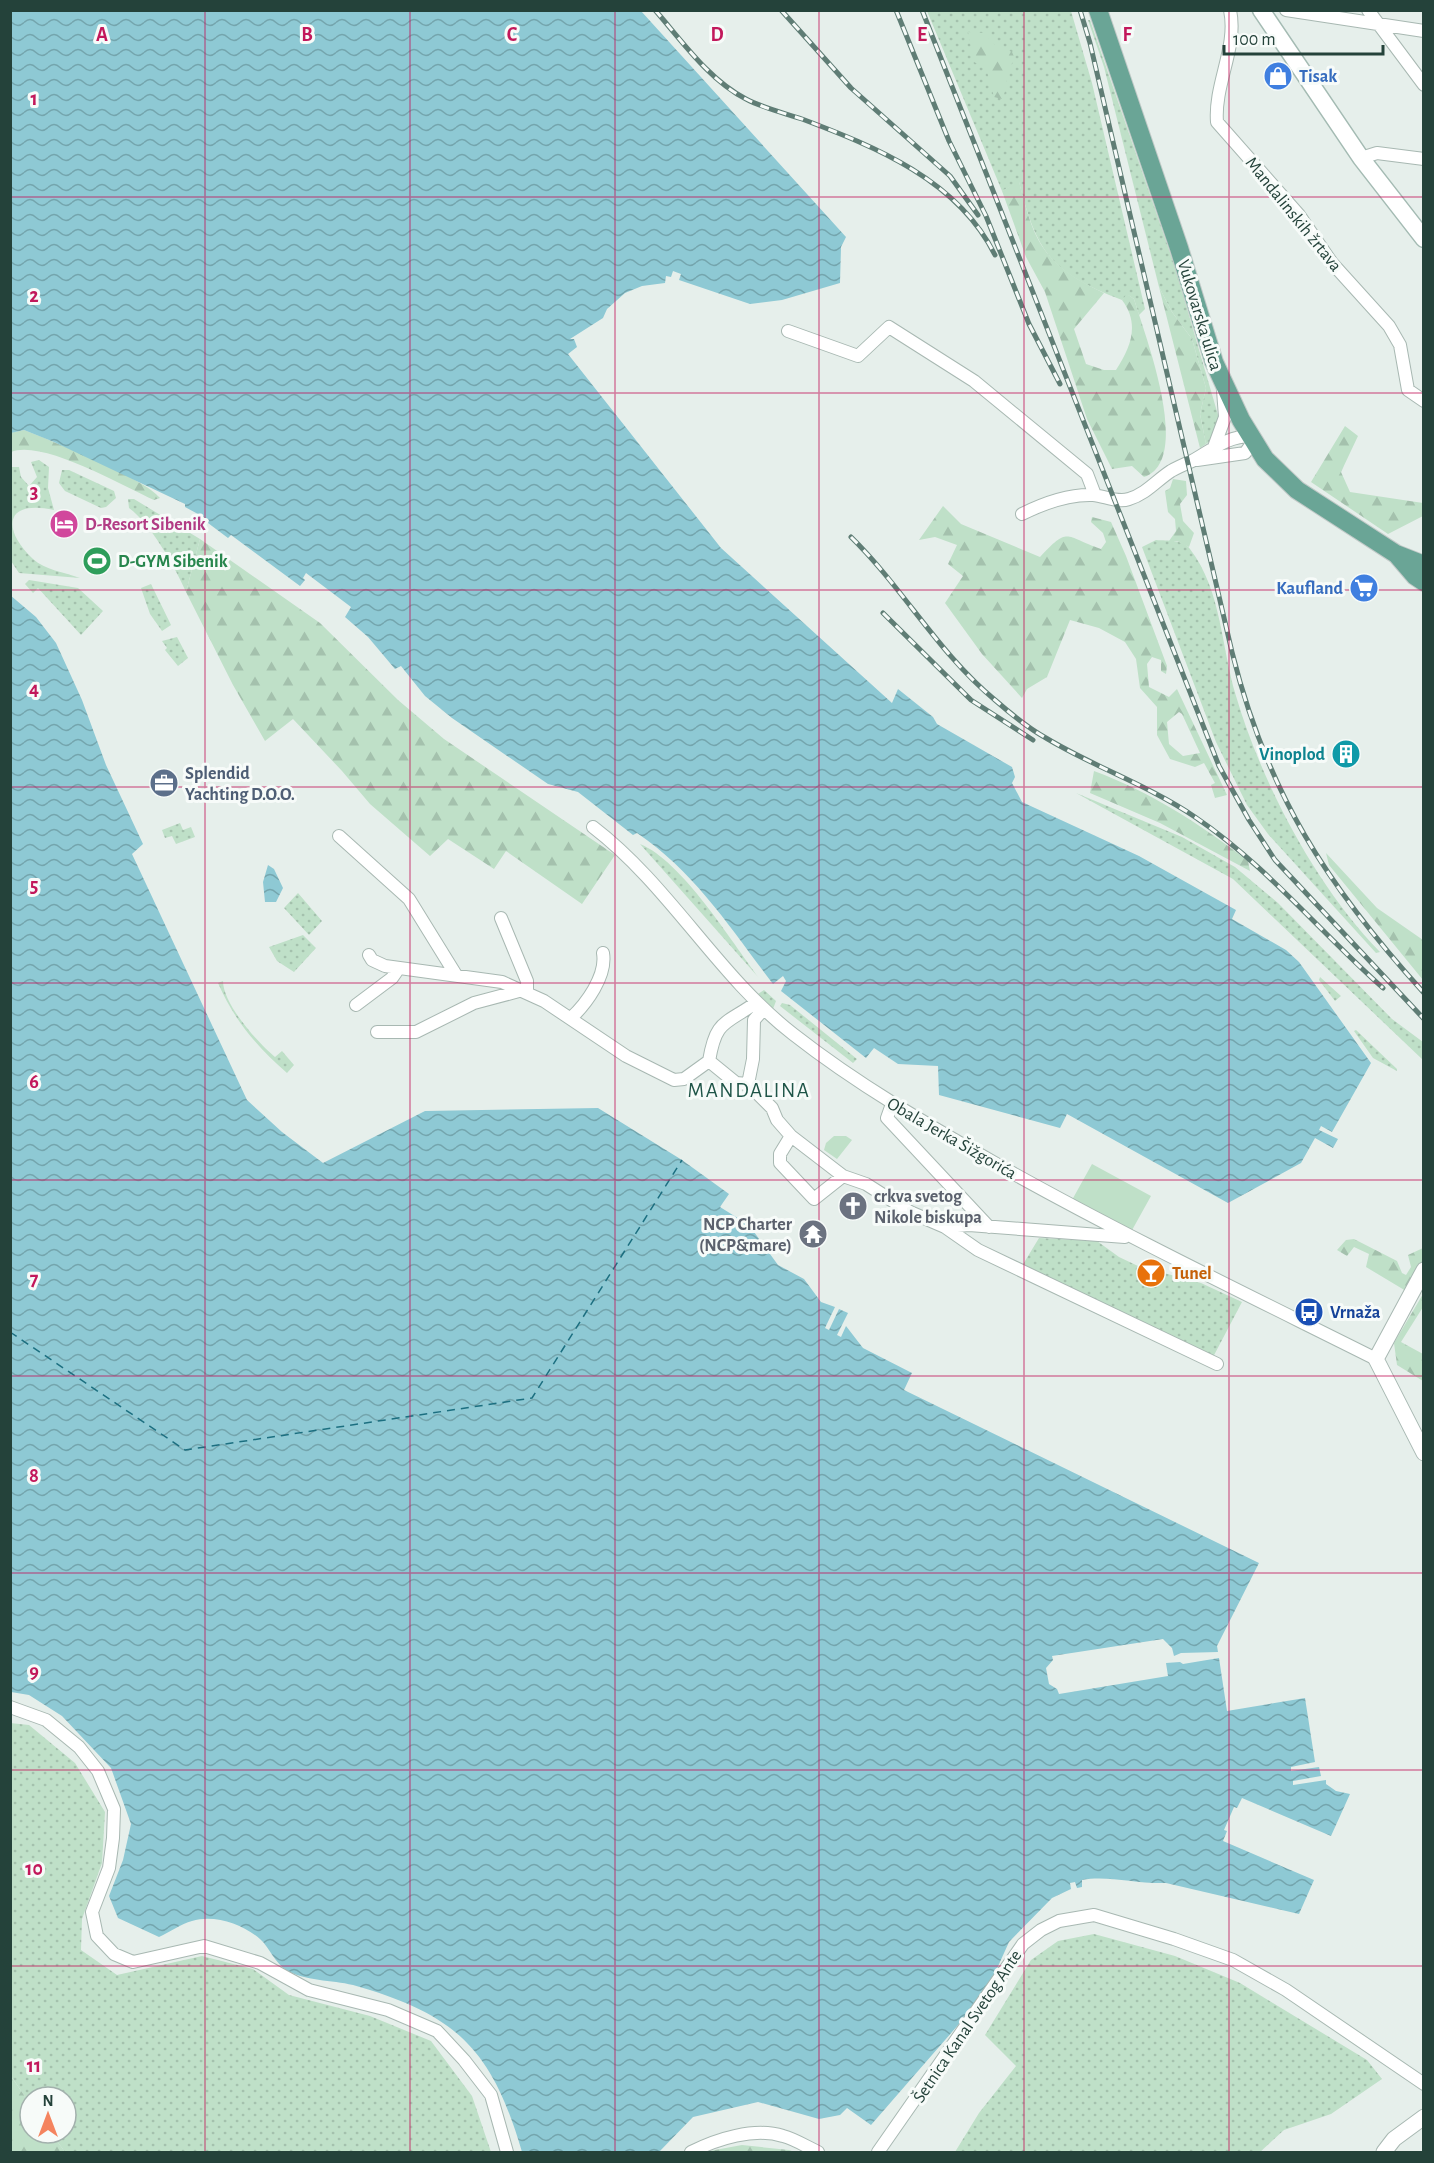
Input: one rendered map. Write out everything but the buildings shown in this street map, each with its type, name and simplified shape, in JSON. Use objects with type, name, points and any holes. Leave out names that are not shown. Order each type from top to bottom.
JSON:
[{"type":"main road","name":"Vukovarska ulica","points":[[1098,10],[1148,152],[1221,380],[1252,438],[1265,459],[1297,490],[1396,554],[1424,565]]},
{"type":"main road","points":[[1262,10],[1361,158],[1424,239]]},
{"type":"main road","name":"Vukovarska ulica","points":[[1396,554],[1415,576],[1424,582]]},
{"type":"street","name":"Mandalinskih žrtava","points":[[1230,10],[1233,27],[1216,108],[1217,122],[1299,215],[1332,263],[1389,326],[1400,345],[1408,390],[1424,401]]},
{"type":"street","points":[[1286,10],[1378,26],[1424,31]]},
{"type":"street","points":[[1368,10],[1424,85]]},
{"type":"street","points":[[1361,158],[1377,153],[1424,159]]},
{"type":"street","points":[[788,331],[858,356],[889,327],[974,381],[1087,474],[1095,495]]},
{"type":"street","points":[[1214,447],[1225,417],[1221,380]]},
{"type":"street","points":[[1022,514],[1044,503],[1095,495],[1106,499],[1128,500],[1143,494],[1172,470],[1231,438],[1252,438],[1245,453],[1193,460]]},
{"type":"street","name":"Obala Jerka Šižgorića","points":[[593,827],[629,857],[760,1006],[820,1055],[892,1104],[1129,1237],[1376,1359]]},
{"type":"street","points":[[339,836],[409,899],[456,975]]},
{"type":"street","points":[[501,918],[524,974],[523,992]]},
{"type":"street","points":[[571,1018],[587,1003],[604,961],[603,953]]},
{"type":"street","points":[[369,955],[372,960],[385,966],[502,982],[544,1001],[626,1056],[674,1080],[684,1079],[709,1061],[714,1034],[719,1027],[760,1006]]},
{"type":"street","points":[[356,1005],[392,978],[399,968]]},
{"type":"street","points":[[377,1032],[416,1032],[474,1003],[523,992]]},
{"type":"street","points":[[748,1084],[753,1059],[754,1020],[760,1006]]},
{"type":"street","points":[[709,1061],[736,1083],[748,1084],[772,1108],[777,1120],[791,1136],[843,1176],[866,1184],[910,1212],[945,1227],[978,1250],[1217,1364]]},
{"type":"street","points":[[892,1104],[887,1118],[989,1227]]},
{"type":"street","points":[[791,1136],[780,1154],[780,1163],[808,1196],[814,1199],[843,1176]]},
{"type":"street","points":[[945,1227],[989,1227],[1129,1237]]},
{"type":"street","points":[[1424,1270],[1376,1359],[1424,1453]]},
{"type":"street","points":[[10,1707],[46,1719],[79,1747],[98,1771],[114,1809],[109,1868],[92,1912],[97,1936],[114,1954],[133,1962],[204,1946],[260,1963],[309,1990],[388,2010],[437,2031],[464,2060],[491,2095],[507,2152]]},
{"type":"street","name":"Šetnica Kanal Svetog Ante","points":[[878,2152],[1023,1944],[1041,1930],[1074,1917],[1094,1915],[1131,1924],[1233,1960],[1334,2021],[1424,2084]]},
{"type":"street","points":[[1384,2152],[1394,2139],[1424,2117]]},
{"type":"street","points":[[691,2152],[718,2139],[753,2134],[783,2135],[818,2152]]},
{"type":"green space","points":[[927,11],[1071,11],[1092,83],[1145,309],[1139,315],[1134,299],[1128,295],[1122,300],[1098,290],[1063,270],[1051,258],[1033,227],[1019,182],[1002,191]]},
{"type":"green space","points":[[1088,20],[1090,20],[1175,267],[1218,415],[1216,431],[1213,438],[1206,444],[1200,414],[1206,388],[1192,339],[1172,312],[1159,287],[1104,67]]},
{"type":"green space","points":[[968,32],[984,33],[996,46],[1012,52],[1015,59],[1009,69],[1002,99],[994,97],[986,68],[974,62]]},
{"type":"green space","points":[[1019,181],[1030,221],[1045,250],[1068,272],[1104,293],[1074,329],[1086,364],[1104,370],[1116,370],[1126,353],[1132,327],[1128,309],[1122,300],[1127,294],[1134,299],[1155,366],[1162,394],[1165,422],[1165,447],[1158,466],[1144,477],[1132,466],[1112,469],[1087,419],[1045,292],[1026,257],[1002,191]]},
{"type":"green space","points":[[1159,287],[1172,312],[1192,339],[1206,388],[1200,414],[1206,444],[1200,448]]},
{"type":"green space","points":[[1345,426],[1358,436],[1341,472],[1350,492],[1423,503],[1423,516],[1388,534],[1311,482]]},
{"type":"green space","points":[[24,430],[118,471],[151,490],[160,498],[154,500],[62,458],[25,450],[11,452],[10,433]]},
{"type":"green space","points":[[39,460],[49,467],[48,488],[54,510],[38,508],[26,509],[17,513],[13,519],[16,537],[38,563],[80,578],[19,573],[11,561],[11,467],[19,467],[21,477],[29,486],[37,477],[31,462]]},
{"type":"green space","points":[[62,470],[69,470],[114,491],[116,498],[106,507],[101,508],[65,491],[59,483]]},
{"type":"green space","points":[[1173,479],[1186,481],[1187,495],[1180,504],[1183,521],[1194,533],[1189,547],[1177,541],[1169,541],[1176,531],[1175,519],[1168,512],[1165,491],[1170,488]]},
{"type":"green space","points":[[128,499],[134,499],[200,539],[186,592],[154,535],[129,508]]},
{"type":"green space","points":[[943,506],[961,524],[1040,557],[1062,537],[1068,536],[1101,549],[1106,542],[1103,533],[1091,522],[1092,517],[1111,522],[1167,666],[1166,674],[1161,671],[1161,660],[1152,657],[1147,664],[1149,687],[1169,697],[1177,689],[1227,795],[1215,798],[1211,785],[1215,783],[1204,763],[1195,767],[1170,759],[1157,735],[1157,707],[1140,688],[1136,659],[1125,642],[1099,628],[1070,620],[1047,677],[1027,689],[1022,698],[982,654],[945,603],[963,576],[948,564],[957,545],[935,537],[919,540]],"holes":[[[1179,712],[1200,753],[1183,756],[1169,744],[1167,722]]]},
{"type":"green space","points":[[200,539],[320,623],[398,700],[444,739],[615,855],[582,904],[506,851],[494,869],[448,839],[430,856],[370,804],[293,719],[265,741],[233,685],[186,592]]},
{"type":"green space","points":[[1156,540],[1175,541],[1187,546],[1201,565],[1215,601],[1236,696],[1260,764],[1313,865],[1334,897],[1380,952],[1376,953],[1268,834],[1247,805],[1216,742],[1142,547]]},
{"type":"green space","points":[[29,580],[78,588],[103,611],[81,635],[38,588],[33,593],[25,584]]},
{"type":"green space","points":[[151,584],[171,625],[162,631],[150,614],[141,588]]},
{"type":"green space","points":[[177,637],[188,658],[178,666],[165,650],[167,648],[162,641]]},
{"type":"green space","points":[[1094,771],[1155,799],[1212,834],[1248,861],[1250,871],[1160,823],[1090,793]]},
{"type":"green space","points":[[1076,793],[1182,837],[1235,867],[1278,903],[1392,1019],[1423,1042],[1423,1060],[1233,879]]},
{"type":"green space","points":[[180,823],[183,830],[191,827],[195,837],[176,844],[172,836],[165,838],[162,830]]},
{"type":"green space","points":[[640,844],[656,853],[689,884],[759,978]]},
{"type":"green space","points":[[1326,853],[1377,908],[1423,940],[1423,980],[1329,865]]},
{"type":"green space","points":[[298,893],[322,921],[309,935],[284,908]]},
{"type":"green space","points":[[303,935],[316,948],[294,972],[277,961],[269,947]]},
{"type":"green space","points":[[1320,977],[1341,996],[1335,1001],[1319,980]]},
{"type":"green space","points":[[223,981],[224,990],[235,1011],[259,1042],[275,1057],[282,1051],[294,1065],[287,1073],[256,1043],[239,1021],[218,983]]},
{"type":"green space","points":[[764,990],[776,1001],[773,1009],[758,994]]},
{"type":"green space","points":[[782,1003],[790,1005],[857,1059],[853,1063],[780,1006]]},
{"type":"green space","points":[[1356,1030],[1397,1071],[1373,1058],[1354,1031]]},
{"type":"green space","points":[[834,1136],[846,1136],[852,1140],[837,1159],[824,1150],[826,1143]]},
{"type":"green space","points":[[1092,1164],[1151,1196],[1131,1232],[1072,1200]]},
{"type":"green space","points":[[1039,1238],[1097,1241],[1119,1257],[1138,1266],[1201,1283],[1242,1302],[1212,1359],[1022,1266]]},
{"type":"green space","points":[[1354,1239],[1397,1261],[1402,1273],[1406,1275],[1411,1267],[1408,1255],[1423,1248],[1423,1260],[1406,1291],[1366,1267],[1369,1254],[1354,1247],[1347,1256],[1337,1250],[1346,1240]]},
{"type":"green space","points":[[1423,1294],[1423,1307],[1401,1342],[1423,1354],[1423,1381],[1397,1365],[1394,1343]]},
{"type":"green space","points":[[10,1723],[29,1725],[75,1763],[105,1812],[102,1863],[82,1919],[81,1950],[117,1975],[202,1956],[253,1969],[289,1995],[370,2016],[431,2041],[472,2096],[491,2152],[65,2152],[60,2145],[78,2145],[78,2085],[18,2086],[11,2076]]},
{"type":"green space","points":[[1094,1934],[1175,1956],[1240,1983],[1367,2060],[1382,2079],[1331,2114],[1284,2130],[1260,2152],[955,2152],[979,2113],[1016,2066],[985,2035],[1031,1960],[1058,1941]]},
{"type":"green space","points":[[11,2076],[18,2086],[18,2145],[60,2145],[65,2152],[11,2152]]},
{"type":"green space","points":[[742,2145],[789,2150],[795,2152],[704,2152]]},
{"type":"water","points":[[10,11],[641,11],[846,237],[841,247],[840,283],[782,300],[750,304],[679,280],[681,274],[673,271],[671,277],[666,276],[665,283],[642,286],[625,293],[607,309],[603,318],[570,339],[574,339],[577,347],[568,354],[721,548],[892,703],[898,689],[933,717],[937,724],[1012,767],[1015,777],[1012,783],[1022,802],[1139,856],[1236,910],[1232,919],[1286,950],[1299,962],[1371,1063],[1332,1132],[1321,1126],[1319,1130],[1338,1139],[1333,1148],[1315,1138],[1301,1163],[1228,1203],[1067,1114],[1060,1128],[939,1095],[938,1066],[898,1064],[874,1048],[866,1058],[781,991],[786,981],[783,976],[773,984],[711,902],[658,848],[637,833],[633,835],[578,792],[548,784],[452,718],[425,696],[401,666],[395,669],[368,637],[345,617],[351,607],[306,573],[303,578],[305,580],[300,586],[231,535],[228,538],[208,523],[209,520],[185,507],[185,504],[54,442],[24,430],[11,433]]},
{"type":"water","points":[[10,595],[36,617],[56,643],[82,700],[106,765],[143,844],[132,854],[247,1100],[282,1132],[323,1163],[425,1111],[598,1108],[682,1160],[729,1194],[720,1207],[749,1225],[778,1265],[804,1279],[821,1302],[835,1307],[825,1328],[829,1330],[839,1309],[848,1313],[837,1335],[841,1337],[846,1326],[863,1348],[912,1373],[904,1390],[1259,1563],[1217,1646],[1218,1652],[1181,1653],[1174,1656],[1172,1648],[1163,1639],[1052,1656],[1053,1660],[1046,1668],[1049,1684],[1057,1689],[1059,1694],[1168,1676],[1166,1663],[1180,1662],[1183,1664],[1219,1658],[1227,1711],[1305,1698],[1315,1762],[1291,1767],[1291,1771],[1319,1767],[1321,1776],[1293,1781],[1293,1785],[1326,1780],[1326,1784],[1336,1791],[1350,1794],[1331,1836],[1242,1798],[1237,1808],[1234,1807],[1224,1830],[1227,1831],[1223,1841],[1314,1880],[1299,1914],[1166,1883],[1092,1879],[1082,1880],[1082,1887],[1077,1888],[1075,1882],[1070,1883],[1071,1889],[1052,1898],[1009,1942],[986,1993],[871,2125],[847,2108],[840,2115],[819,2119],[758,2102],[693,2117],[659,2152],[522,2152],[510,2116],[483,2062],[465,2041],[444,2023],[389,1996],[353,1985],[293,1974],[279,1963],[260,1939],[228,1922],[201,1919],[184,1924],[159,1937],[118,1918],[109,1896],[123,1860],[131,1824],[111,1768],[62,1716],[29,1695],[11,1692]]},
{"type":"water","points":[[268,865],[274,869],[283,888],[276,902],[265,902],[263,882]]},
{"type":"ferry route","points":[[10,1332],[185,1450],[532,1398],[682,1160]]},
{"type":"railway","points":[[655,10],[708,71],[733,91],[759,105],[802,119],[886,155],[937,186],[960,206],[979,229],[995,255]]},
{"type":"railway","points":[[781,10],[851,88],[950,176],[978,215]]},
{"type":"railway","points":[[896,10],[949,141],[986,216],[1029,324],[1060,384]]},
{"type":"railway","points":[[922,10],[1219,766],[1249,820],[1275,860],[1424,1019]]},
{"type":"railway","points":[[1080,10],[1090,43],[1232,652],[1246,703],[1263,750],[1305,835],[1358,914],[1424,993]]},
{"type":"railway","points":[[851,537],[888,578],[956,662],[1001,705],[1039,734],[1159,795],[1221,836],[1269,877],[1383,988]]},
{"type":"railway","points":[[883,613],[971,700],[1033,740]]},
{"type":"place","name":"Tisak","points":[[1278,76]]},
{"type":"place","name":"D-Resort Sibenik","points":[[64,524]]},
{"type":"place","name":"D-GYM Sibenik","points":[[97,561]]},
{"type":"place","name":"Kaufland","points":[[1364,588]]},
{"type":"place","name":"Vinoplod","points":[[1346,754]]},
{"type":"place","name":"Splendid Yachting D.O.O.","points":[[164,783]]},
{"type":"place","name":"crkva svetog Nikole biskupa","points":[[853,1206]]},
{"type":"place","name":"NCP Charter (NCP&mare)","points":[[813,1234]]},
{"type":"place","name":"Tunel","points":[[1151,1273]]},
{"type":"place","name":"Vrnaža","points":[[1309,1312]]},
{"type":"district","name":"MANDALINA","points":[[749,1090]]}]
